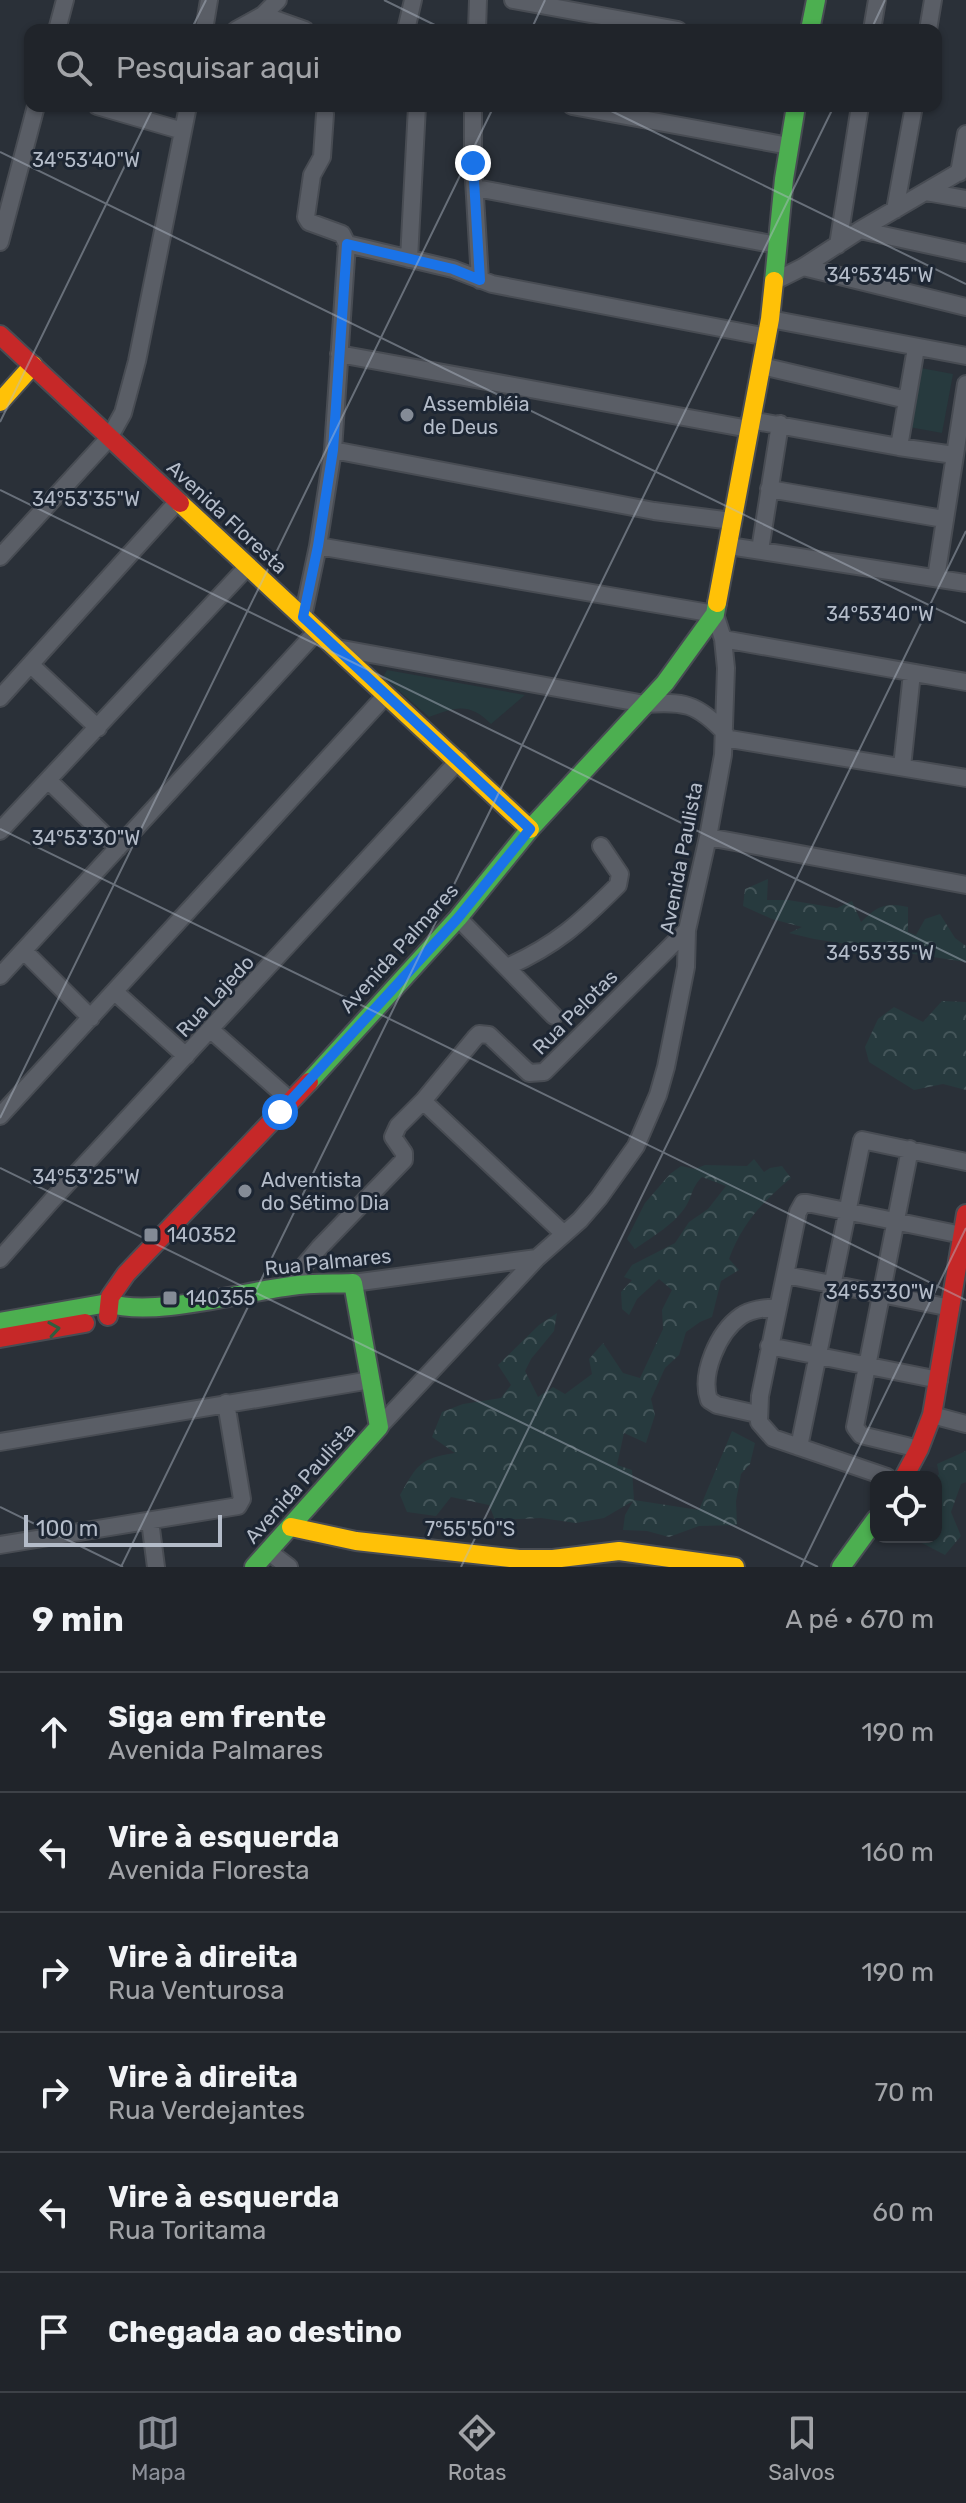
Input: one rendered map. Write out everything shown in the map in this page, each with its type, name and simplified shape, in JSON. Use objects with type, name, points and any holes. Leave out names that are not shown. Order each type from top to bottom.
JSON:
[{"type":"main road","points":[[811,24],[816,0]]},
{"type":"main road","name":"Avenida Paulista","points":[[715,614],[762,366],[795,112]]},
{"type":"main road","name":"Avenida Floresta","points":[[0,335],[530,829]]},
{"type":"main road","points":[[0,402],[33,365]]},
{"type":"main road","name":"Avenida Palmares","points":[[113,1309],[119,1284],[137,1263],[458,918],[530,829],[665,683],[715,614]]},
{"type":"main road","points":[[907,1471],[932,1415],[966,1215]]},
{"type":"main road","name":"Avenida Paulista","points":[[254,1567],[379,1427],[353,1283]]},
{"type":"main road","name":"Rua Palmares","points":[[113,1309],[160,1307],[295,1285],[353,1283]]},
{"type":"main road","points":[[0,1322],[72,1311],[113,1309]]},
{"type":"main road","points":[[0,1338],[75,1326],[113,1309]]},
{"type":"main road","points":[[291,1527],[356,1541],[519,1559],[553,1559],[619,1551],[735,1567]]},
{"type":"main road","points":[[841,1567],[870,1527]]},
{"type":"street","points":[[59,24],[65,0]]},
{"type":"street","points":[[205,24],[209,0]]},
{"type":"street","points":[[247,24],[263,15],[278,0]]},
{"type":"street","points":[[407,24],[413,0]]},
{"type":"street","points":[[477,24],[478,0]]},
{"type":"street","points":[[513,0],[645,24]]},
{"type":"street","points":[[873,24],[877,0]]},
{"type":"street","points":[[929,24],[933,0]]},
{"type":"street","points":[[263,15],[288,24]]},
{"type":"street","points":[[0,242],[34,112]]},
{"type":"street","points":[[118,112],[183,131]]},
{"type":"street","points":[[0,557],[109,438],[123,413],[187,112]]},
{"type":"street","points":[[409,259],[417,112]]},
{"type":"street","points":[[473,112],[480,280]]},
{"type":"street","points":[[605,112],[789,146]]},
{"type":"street","points":[[838,245],[859,112]]},
{"type":"street","points":[[895,210],[913,112]]},
{"type":"street","points":[[303,617],[333,450],[347,244],[339,232],[309,222],[306,217],[312,175],[322,157],[325,114]]},
{"type":"street","points":[[775,281],[962,171],[966,134]]},
{"type":"street","points":[[476,188],[777,245]]},
{"type":"street","points":[[926,192],[966,199]]},
{"type":"street","points":[[860,230],[966,253]]},
{"type":"street","points":[[347,244],[453,269],[480,280],[768,328],[966,356]]},
{"type":"street","points":[[803,267],[966,307]]},
{"type":"street","points":[[899,447],[916,348]]},
{"type":"street","points":[[339,354],[750,424],[780,424],[954,455]]},
{"type":"street","points":[[762,366],[907,400]]},
{"type":"street","points":[[936,578],[966,389]]},
{"type":"street","points":[[760,550],[780,424]]},
{"type":"street","points":[[333,450],[654,511],[732,521]]},
{"type":"street","points":[[769,489],[944,519]]},
{"type":"street","points":[[0,698],[178,501]]},
{"type":"street","points":[[318,546],[715,614]]},
{"type":"street","points":[[729,546],[966,583]]},
{"type":"street","points":[[0,831],[248,566]]},
{"type":"street","name":"Avenida Paulista","points":[[379,1427],[537,1258],[580,1220],[636,1146],[658,1095],[686,967],[687,930],[708,837],[724,735],[726,668],[723,639],[715,614]]},
{"type":"street","points":[[0,976],[317,631]]},
{"type":"street","points":[[723,639],[966,682]]},
{"type":"street","points":[[337,648],[645,704],[683,703],[704,713],[724,735],[966,778]]},
{"type":"street","points":[[31,665],[98,728]]},
{"type":"street","points":[[902,767],[912,673]]},
{"type":"street","points":[[0,1116],[386,695]]},
{"type":"street","name":"Rua Lajedo","points":[[0,1259],[459,760]]},
{"type":"street","points":[[48,780],[118,848]]},
{"type":"street","points":[[708,837],[966,885]]},
{"type":"street","points":[[507,967],[541,951],[568,932],[618,885],[620,874],[601,846]]},
{"type":"street","points":[[458,918],[554,1016]]},
{"type":"street","name":"Rua Pelotas","points":[[295,1285],[297,1274],[312,1256],[404,1160],[404,1153],[393,1137],[394,1132],[479,1034],[495,1039],[529,1073],[544,1072],[687,930]]},
{"type":"street","points":[[24,951],[91,1018]]},
{"type":"street","points":[[115,992],[186,1056]]},
{"type":"street","points":[[211,1030],[291,1101]]},
{"type":"street","points":[[423,1101],[563,1233]]},
{"type":"street","points":[[799,1447],[862,1140],[966,1162]]},
{"type":"street","points":[[910,1149],[856,1420],[858,1434],[919,1449]]},
{"type":"street","points":[[870,1471],[773,1438],[759,1422],[757,1414],[769,1346],[798,1212],[803,1203],[962,1235]]},
{"type":"street","name":"Rua Palmares","points":[[353,1283],[537,1258]]},
{"type":"street","points":[[786,1275],[951,1308]]},
{"type":"street","points":[[757,1414],[717,1405],[709,1400],[708,1377],[725,1332],[742,1316],[763,1308],[777,1307]]},
{"type":"street","points":[[769,1346],[939,1380]]},
{"type":"street","points":[[0,1442],[371,1380]]},
{"type":"street","points":[[0,1545],[241,1504],[226,1403]]},
{"type":"street","points":[[932,1415],[966,1424]]},
{"type":"street","points":[[150,1521],[156,1567]]},
{"type":"street","points":[[269,1552],[289,1567]]},
{"type":"green space","points":[[921,368],[953,374],[942,433],[909,427]]},
{"type":"green space","points":[[387,670],[525,695],[491,724],[476,712],[462,708],[429,717],[383,677]]},
{"type":"green space","points":[[768,879],[767,900],[837,908],[852,901],[861,922],[882,907],[908,907],[908,932],[916,935],[925,919],[940,914],[955,938],[966,946],[966,962],[789,933],[802,927],[772,919],[743,906],[745,889]]},
{"type":"green space","points":[[942,1001],[966,1002],[966,1090],[943,1084],[914,1090],[869,1062],[865,1047],[878,1019],[894,1007],[923,1022]]},
{"type":"green space","points":[[754,1159],[764,1172],[782,1166],[791,1178],[762,1205],[740,1235],[729,1259],[739,1270],[721,1281],[712,1317],[686,1332],[679,1355],[665,1368],[651,1399],[655,1415],[646,1443],[624,1433],[617,1465],[632,1470],[634,1500],[699,1510],[732,1431],[755,1443],[750,1464],[741,1474],[736,1501],[737,1525],[699,1526],[669,1537],[647,1531],[623,1530],[625,1515],[633,1501],[604,1518],[576,1523],[541,1518],[495,1520],[489,1505],[451,1497],[436,1516],[407,1512],[400,1495],[416,1470],[434,1457],[455,1453],[432,1437],[442,1412],[463,1404],[501,1398],[511,1385],[498,1365],[539,1325],[557,1313],[554,1331],[525,1371],[538,1397],[553,1387],[565,1394],[592,1374],[589,1359],[603,1343],[623,1373],[640,1378],[663,1329],[662,1310],[672,1290],[659,1279],[637,1299],[629,1315],[622,1309],[621,1292],[632,1280],[624,1277],[632,1265],[675,1243],[689,1222],[708,1209],[726,1186],[702,1177],[676,1219],[635,1249],[627,1239],[645,1203],[681,1166],[695,1169],[705,1165],[747,1166]]},
{"type":"green space","points":[[966,1451],[966,1482],[961,1484],[951,1512],[961,1536],[945,1555],[922,1543],[942,1543],[942,1471],[938,1471],[937,1464]]},
{"type":"traffic: fast","points":[[811,24],[816,0]]},
{"type":"traffic: fast","points":[[774,281],[784,179],[795,112]]},
{"type":"traffic: fast","points":[[309,1082],[458,918],[530,829],[665,683],[715,614],[717,603]]},
{"type":"traffic: fast","points":[[0,1322],[108,1303],[148,1308],[291,1286],[353,1283],[379,1427],[254,1567]]},
{"type":"traffic: fast","points":[[841,1567],[870,1527]]},
{"type":"traffic: slow","points":[[717,603],[770,319],[774,281]]},
{"type":"traffic: slow","points":[[0,402],[33,365]]},
{"type":"traffic: slow","points":[[180,503],[530,829]]},
{"type":"traffic: slow","points":[[291,1527],[356,1541],[519,1559],[553,1559],[619,1551],[735,1567]]},
{"type":"traffic: jam","points":[[0,335],[180,503]]},
{"type":"traffic: jam","points":[[108,1316],[110,1297],[126,1274],[309,1082]]},
{"type":"traffic: jam","points":[[907,1471],[932,1415],[966,1214]]},
{"type":"traffic: jam","points":[[0,1338],[85,1323]]},
{"type":"place","name":"Assembléia de Deus","points":[[407,415]]},
{"type":"place","name":"Adventista do Sétimo Dia","points":[[245,1191]]},
{"type":"place","name":"140352","points":[[151,1235]]},
{"type":"place","name":"140355","points":[[170,1298]]},
{"type":"route","points":[[280,1112],[458,918],[530,829],[303,617],[333,450],[347,244],[432,263],[480,280],[473,163]]}]
